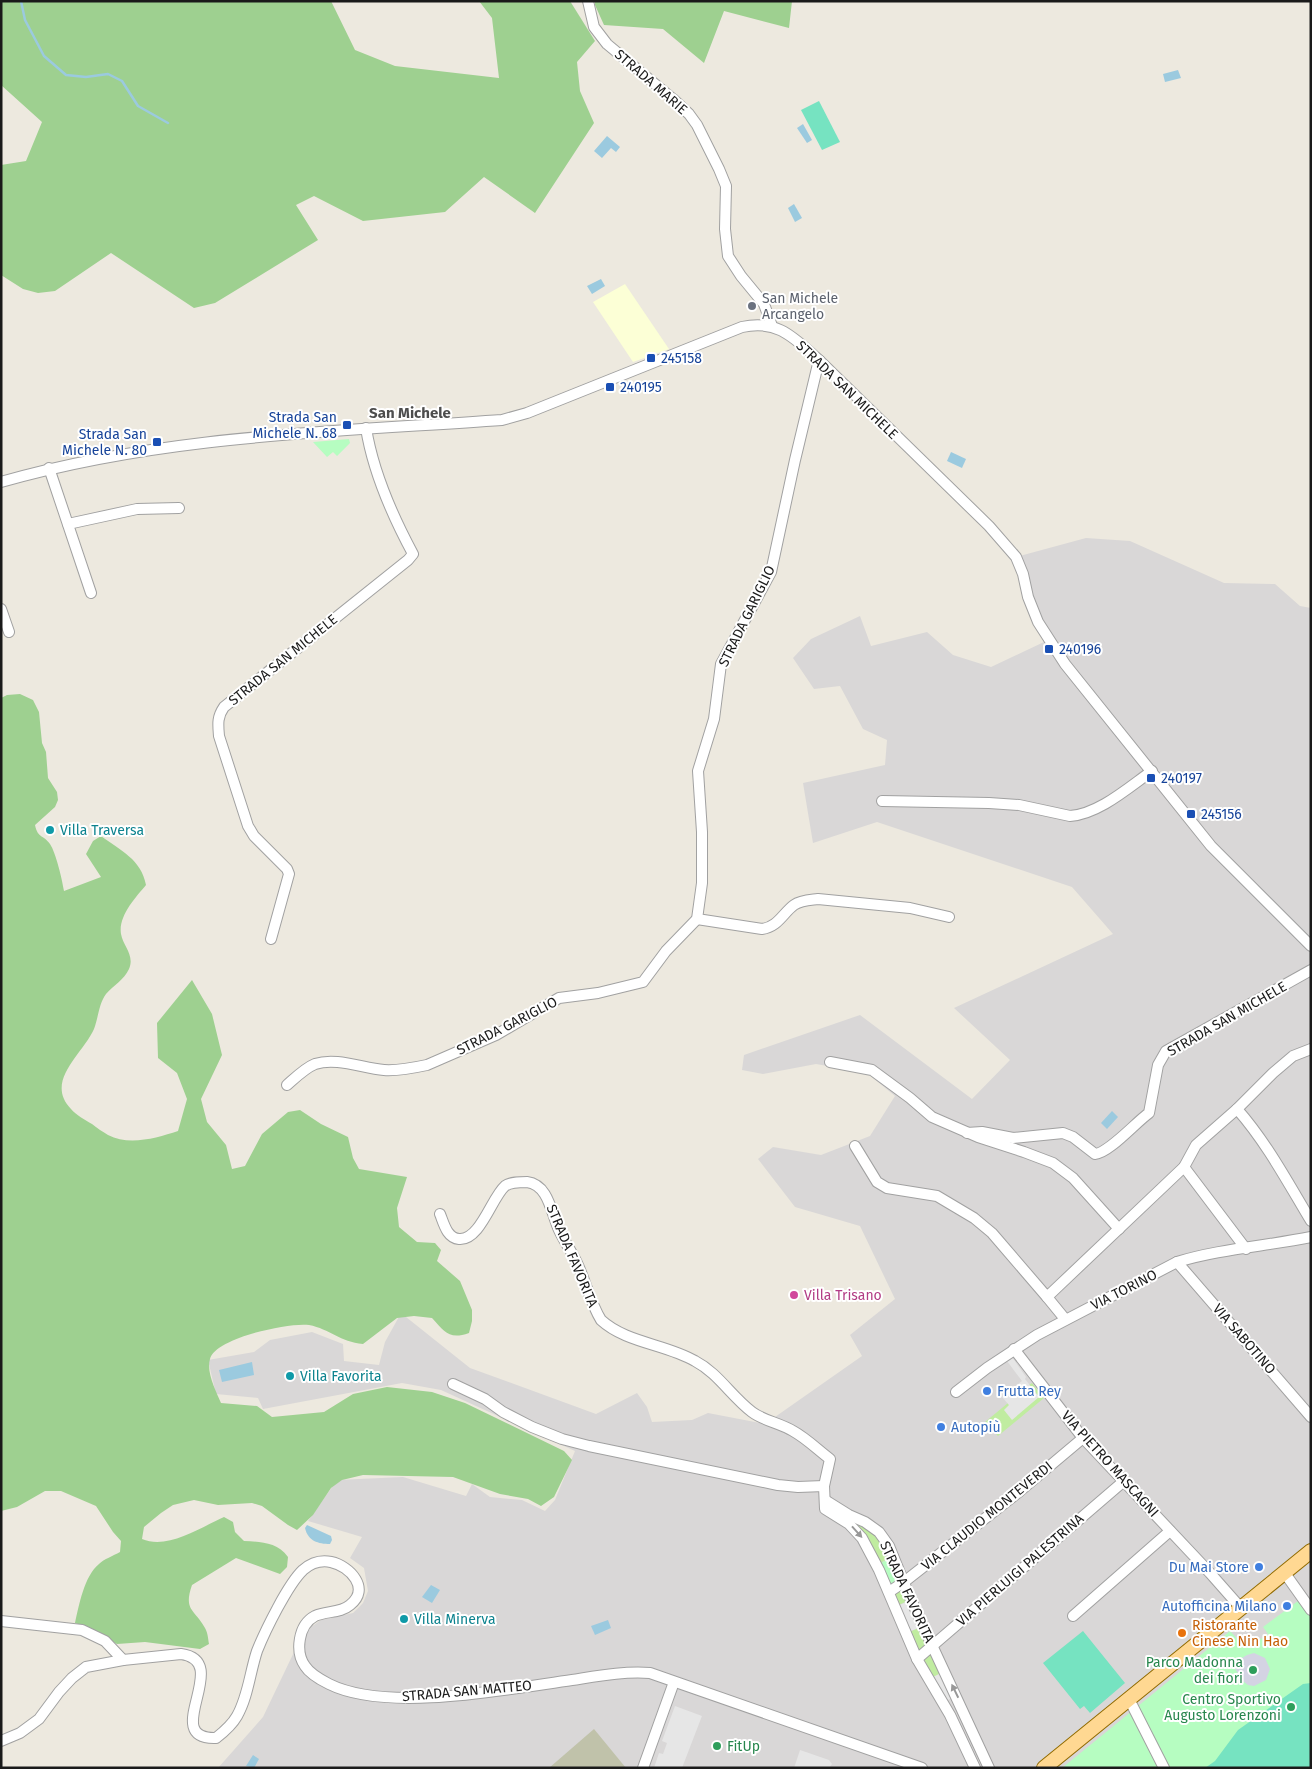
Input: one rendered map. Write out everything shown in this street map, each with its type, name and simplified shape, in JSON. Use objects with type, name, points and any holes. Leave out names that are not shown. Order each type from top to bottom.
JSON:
[{"type":"main road","points":[[1044,1768],[1311,1551]]},
{"type":"street","name":"STRADA MARIE","points":[[588,1],[594,27],[607,44],[673,99],[689,114],[697,125],[726,186],[725,229],[728,256],[764,304],[772,326]]},
{"type":"street","points":[[1,482],[49,468],[111,456],[218,441],[512,418],[742,327],[753,324],[772,326]]},
{"type":"street","name":"STRADA SAN MICHELE","points":[[772,326],[798,342],[819,360],[989,526],[1009,549],[1019,564],[1033,611],[1043,632],[1086,692],[1211,846],[1311,946]]},
{"type":"street","name":"STRADA GARIGLIO","points":[[287,1085],[310,1066],[322,1062],[335,1062],[386,1070],[416,1068],[427,1065],[496,1035],[559,998],[598,993],[643,982],[666,951],[697,919],[702,874],[702,832],[698,770],[714,719],[721,664],[771,572],[819,360]]},
{"type":"street","name":"STRADA SAN MICHELE","points":[[271,939],[289,874],[287,869],[254,836],[248,826],[220,736],[219,715],[224,707],[408,560],[413,554],[398,527],[387,501],[368,446],[366,428]]},
{"type":"street","points":[[49,468],[91,593]]},
{"type":"street","points":[[68,524],[137,509],[179,508]]},
{"type":"street","points":[[1,609],[9,632]]},
{"type":"street","points":[[882,802],[1009,804],[1078,816],[1116,796],[1152,771]]},
{"type":"street","points":[[697,919],[762,929],[777,923],[795,904],[818,899],[910,908],[949,917]]},
{"type":"street","name":"STRADA SAN MICHELE","points":[[968,1133],[982,1132],[1013,1138],[1063,1133],[1073,1137],[1095,1154],[1101,1153],[1149,1113],[1158,1065],[1166,1051],[1311,970]]},
{"type":"street","points":[[1047,1298],[1184,1167],[1196,1145],[1293,1056],[1311,1049]]},
{"type":"street","points":[[830,1062],[872,1070],[932,1117],[968,1133],[1053,1163],[1072,1178],[1119,1229]]},
{"type":"street","points":[[1237,1109],[1267,1146],[1311,1221]]},
{"type":"street","points":[[855,1146],[877,1182],[887,1188],[937,1196],[974,1218],[992,1234],[1065,1319]]},
{"type":"street","points":[[1184,1167],[1246,1249]]},
{"type":"street","name":"STRADA FAVORITA","points":[[440,1214],[452,1237],[463,1239],[475,1231],[504,1187],[508,1184],[528,1182],[537,1186],[549,1202],[557,1225],[578,1264],[601,1320],[627,1335],[683,1354],[698,1362],[716,1375],[740,1402],[754,1413],[793,1431],[830,1459],[824,1486],[824,1509],[849,1524],[862,1538],[889,1592],[916,1659],[950,1715],[975,1768]]},
{"type":"street","name":"VIA TORINO","points":[[956,1392],[1014,1349],[1065,1319],[1177,1262],[1197,1256],[1246,1249],[1311,1236]]},
{"type":"street","name":"VIA SABOTINO","points":[[1177,1262],[1311,1417]]},
{"type":"street","name":"VIA PIETRO MASCAGNI","points":[[1014,1349],[1083,1438],[1240,1607]]},
{"type":"street","points":[[453,1384],[485,1399],[503,1412],[562,1439],[778,1485],[798,1487],[824,1486]]},
{"type":"street","name":"VIA CLAUDIO MONTEVERDI","points":[[889,1592],[1020,1491],[1083,1438]]},
{"type":"street","name":"VIA PIERLUIGI PALESTRINA","points":[[916,1659],[1124,1481]]},
{"type":"street","name":"STRADA FAVORITA","points":[[825,1500],[879,1532],[889,1546],[932,1646],[963,1708],[989,1768]]},
{"type":"street","points":[[1073,1616],[1170,1531]]},
{"type":"street","name":"STRADA SAN MATTEO","points":[[123,1660],[181,1654],[194,1658],[201,1669],[201,1676],[193,1713],[193,1726],[197,1733],[202,1736],[216,1738],[226,1731],[238,1716],[257,1652],[266,1630],[292,1584],[304,1568],[327,1561],[343,1566],[350,1571],[356,1578],[359,1589],[353,1604],[348,1608],[317,1615],[310,1620],[300,1637],[301,1660],[313,1675],[345,1690],[388,1697],[417,1698],[496,1691],[628,1672],[650,1673],[922,1768]]},
{"type":"street","points":[[1284,1572],[1311,1610]]},
{"type":"street","points":[[1,1621],[82,1630],[105,1641],[123,1660]]},
{"type":"street","points":[[1,1741],[20,1733],[39,1719],[59,1692],[80,1671],[94,1665],[123,1660]]},
{"type":"street","points":[[643,1768],[674,1682]]},
{"type":"street","points":[[1128,1699],[1164,1768]]},
{"type":"street","points":[[950,1715],[963,1708]]},
{"type":"shaded area","points":[[625,284],[669,349],[633,362],[593,302]]},
{"type":"shaded area","points":[[1086,538],[1130,541],[1224,583],[1275,584],[1300,606],[1311,608],[1311,1768],[218,1768],[263,1717],[295,1650],[311,1627],[321,1620],[353,1613],[363,1603],[368,1591],[364,1568],[350,1558],[362,1537],[308,1521],[337,1480],[403,1477],[466,1496],[472,1484],[490,1497],[522,1500],[545,1511],[555,1500],[575,1451],[441,1390],[402,1383],[263,1409],[258,1398],[216,1394],[208,1360],[254,1352],[270,1340],[312,1332],[343,1344],[344,1361],[379,1365],[385,1342],[401,1313],[470,1368],[596,1414],[637,1393],[647,1407],[652,1422],[692,1420],[708,1413],[765,1424],[862,1356],[850,1335],[895,1299],[860,1226],[795,1207],[758,1159],[773,1147],[821,1155],[870,1136],[895,1096],[867,1073],[816,1064],[763,1074],[742,1070],[744,1055],[860,1015],[972,1099],[1010,1060],[954,1008],[1113,934],[1072,887],[877,822],[813,843],[803,783],[885,765],[887,740],[863,729],[840,686],[814,689],[793,658],[811,639],[860,616],[871,646],[927,632],[953,655],[991,667],[1044,642],[1025,605],[1016,557]]},
{"type":"shaded area","points":[[1012,1357],[1026,1377],[1025,1379],[1039,1397],[1012,1420],[1004,1410],[1009,1405],[1002,1397],[1022,1381],[1007,1361]]},
{"type":"shaded area","points":[[911,1600],[923,1626],[906,1633],[895,1607]]},
{"type":"shaded area","points":[[1254,1653],[1265,1658],[1270,1669],[1266,1680],[1254,1686],[1248,1685],[1243,1681],[1232,1664]]},
{"type":"shaded area","points":[[945,1671],[957,1696],[943,1702],[929,1679]]},
{"type":"shaded area","points":[[675,1706],[702,1716],[682,1768],[654,1768],[659,1753],[663,1754],[667,1743],[662,1741]]},
{"type":"shaded area","points":[[594,1729],[626,1768],[549,1768]]},
{"type":"shaded area","points":[[800,1750],[829,1760],[832,1764],[829,1768],[794,1768]]},
{"type":"green space","points":[[1,1],[331,1],[355,50],[395,66],[499,78],[492,18],[479,1],[570,1],[595,41],[577,62],[580,91],[594,123],[535,213],[484,177],[445,212],[363,221],[314,196],[296,205],[318,240],[215,303],[194,308],[111,253],[55,291],[38,293],[23,289],[1,275],[1,165],[26,161],[42,122],[1,85]]},
{"type":"green space","points":[[595,1],[792,1],[789,28],[724,11],[704,63],[663,29],[604,25]]},
{"type":"green space","points":[[819,101],[840,142],[822,150],[801,110]]},
{"type":"green space","points":[[349,439],[350,443],[337,456],[333,452],[327,457],[313,442]]},
{"type":"green space","points":[[20,694],[33,700],[39,712],[42,743],[46,752],[48,778],[57,792],[58,800],[55,807],[35,825],[39,835],[52,848],[64,891],[101,877],[86,854],[93,841],[101,836],[135,862],[140,868],[146,885],[137,895],[122,920],[121,934],[131,959],[129,969],[106,994],[100,1006],[94,1029],[68,1068],[64,1078],[62,1088],[64,1099],[71,1109],[104,1133],[125,1140],[143,1140],[178,1131],[187,1099],[177,1073],[158,1058],[157,1023],[192,980],[212,1014],[222,1055],[201,1099],[207,1122],[226,1145],[232,1169],[245,1166],[262,1134],[288,1112],[300,1110],[321,1124],[348,1137],[353,1158],[359,1169],[407,1177],[397,1208],[399,1227],[417,1242],[435,1243],[441,1250],[437,1261],[460,1281],[472,1310],[469,1333],[457,1336],[448,1333],[432,1318],[414,1316],[397,1318],[363,1344],[348,1341],[323,1329],[309,1325],[286,1326],[239,1338],[215,1351],[210,1359],[210,1375],[221,1403],[257,1406],[272,1417],[324,1412],[353,1394],[387,1387],[432,1392],[465,1403],[564,1451],[572,1460],[554,1497],[541,1506],[528,1499],[500,1494],[453,1477],[363,1475],[342,1480],[331,1488],[313,1515],[297,1530],[262,1506],[252,1503],[218,1505],[194,1500],[173,1505],[144,1527],[142,1539],[152,1542],[173,1540],[224,1517],[233,1522],[235,1532],[244,1541],[274,1546],[279,1548],[288,1557],[287,1567],[280,1574],[236,1558],[192,1585],[189,1600],[191,1609],[206,1630],[209,1644],[200,1649],[145,1642],[117,1644],[87,1627],[75,1623],[89,1576],[101,1562],[120,1552],[121,1541],[96,1506],[61,1491],[45,1491],[17,1507],[1,1511],[1,698],[7,695]]},
{"type":"green space","points":[[1032,1383],[1044,1398],[998,1436],[985,1422],[1008,1403],[1009,1405],[1039,1397],[1029,1385]]},
{"type":"green space","points":[[852,1519],[875,1535],[890,1558],[880,1563],[866,1536]]},
{"type":"green space","points":[[890,1558],[900,1579],[890,1584],[881,1563]]},
{"type":"green space","points":[[903,1586],[909,1601],[898,1605],[893,1593]]},
{"type":"green space","points":[[1298,1601],[1311,1618],[1311,1768],[1062,1768],[1230,1631],[1244,1646],[1250,1646],[1268,1634],[1263,1627]]},
{"type":"green space","points":[[921,1627],[928,1643],[918,1652],[909,1632]]},
{"type":"green space","points":[[1083,1631],[1125,1683],[1090,1713],[1084,1706],[1080,1709],[1043,1663]]},
{"type":"green space","points":[[932,1651],[942,1673],[932,1678],[922,1659]]},
{"type":"green space","name":"Centro Sportivo Augusto Lorenzoni","points":[[1311,1683],[1311,1768],[1205,1768],[1215,1761],[1238,1730],[1303,1684]]},
{"type":"water","points":[[1178,70],[1181,78],[1165,82],[1163,74]]},
{"type":"water","points":[[803,124],[812,140],[807,143],[797,128]]},
{"type":"water","points":[[607,136],[620,147],[616,152],[611,148],[602,158],[594,151]]},
{"type":"water","points":[[794,204],[802,218],[795,222],[788,208]]},
{"type":"water","points":[[601,279],[605,286],[592,294],[587,286]]},
{"type":"water","points":[[951,452],[966,459],[962,468],[947,461]]},
{"type":"water","points":[[1112,1111],[1118,1117],[1107,1129],[1101,1123]]},
{"type":"water","points":[[252,1362],[254,1375],[222,1382],[219,1370]]},
{"type":"water","points":[[307,1525],[331,1536],[330,1544],[311,1539],[306,1532],[305,1528]]},
{"type":"water","points":[[431,1585],[440,1590],[432,1603],[422,1597]]},
{"type":"water","points":[[608,1620],[611,1628],[595,1635],[591,1626]]},
{"type":"water","points":[[253,1755],[259,1759],[254,1768],[246,1766]]},
{"type":"waterway","points":[[21,1],[25,20],[44,56],[66,75],[86,77],[108,74],[122,81],[138,106],[168,123]]},
{"type":"place","name":"San Michele Arcangelo","points":[[752,306]]},
{"type":"place","name":"245158","points":[[651,358]]},
{"type":"place","name":"240195","points":[[610,387]]},
{"type":"place","name":"Strada San Michele N. 68","points":[[347,425]]},
{"type":"place","name":"Strada San Michele N. 80","points":[[157,442]]},
{"type":"place","name":"240196","points":[[1049,649]]},
{"type":"place","name":"240197","points":[[1151,778]]},
{"type":"place","name":"245156","points":[[1191,814]]},
{"type":"place","name":"Villa Traversa","points":[[50,830]]},
{"type":"place","name":"Villa Trisano","points":[[794,1295]]},
{"type":"place","name":"Villa Favorita","points":[[290,1376]]},
{"type":"place","name":"Frutta Rey","points":[[987,1391]]},
{"type":"place","name":"Autopiù","points":[[941,1427]]},
{"type":"place","name":"Du Mai Store","points":[[1259,1567]]},
{"type":"place","name":"Autofficina Milano","points":[[1287,1606]]},
{"type":"place","name":"Villa Minerva","points":[[404,1619]]},
{"type":"place","name":"Ristorante Cinese Nin Hao","points":[[1182,1633]]},
{"type":"place","name":"Parco Madonna dei fiori","points":[[1253,1670]]},
{"type":"place","name":"Centro Sportivo Augusto Lorenzoni","points":[[1291,1707]]},
{"type":"place","name":"FitUp","points":[[717,1746]]},
{"type":"district","name":"San Michele","points":[[410,413]]}]
